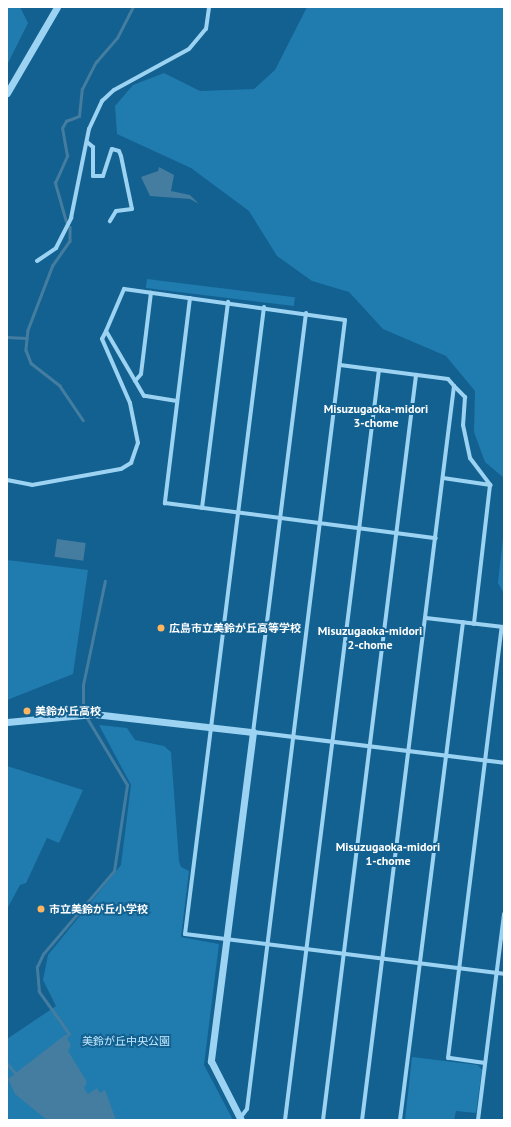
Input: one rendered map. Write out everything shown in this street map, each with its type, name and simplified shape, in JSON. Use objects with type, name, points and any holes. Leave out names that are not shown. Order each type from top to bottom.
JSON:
[{"type":"street","points":[[7,93],[57,7]]},
{"type":"street","points":[[38,261],[56,248],[71,218],[92,120],[106,96],[189,49],[206,29],[209,7]]},
{"type":"street","points":[[87,142],[93,147],[93,176],[103,176],[112,149],[119,151],[121,156],[132,209],[116,211],[110,221]]},
{"type":"street","points":[[7,480],[32,485],[121,469],[131,463],[138,443],[130,403],[102,339],[124,289],[264,307],[345,320],[247,1109],[241,1119]]},
{"type":"street","points":[[135,381],[141,374],[151,293]]},
{"type":"street","points":[[190,298],[165,503],[436,538]]},
{"type":"street","points":[[202,508],[228,302]]},
{"type":"street","points":[[264,307],[214,727],[210,732],[186,934],[504,974]]},
{"type":"street","points":[[241,1119],[211,1061],[306,313]]},
{"type":"street","points":[[106,331],[144,396],[177,401]]},
{"type":"street","points":[[340,365],[448,379],[465,398],[463,425],[470,458],[490,485],[474,624]]},
{"type":"street","points":[[285,1120],[378,370]]},
{"type":"street","points":[[323,1120],[416,375]]},
{"type":"street","points":[[362,1120],[454,386]]},
{"type":"street","points":[[443,478],[490,485]]},
{"type":"street","points":[[426,618],[503,627],[458,968],[448,1058],[485,1063]]},
{"type":"street","points":[[400,1120],[463,622]]},
{"type":"street","points":[[7,722],[77,714],[116,715],[504,763]]},
{"type":"street","points":[[478,1120],[504,914]]},
{"type":"green space","points":[[7,7],[20,7],[28,23],[7,65]]},
{"type":"green space","points":[[307,7],[504,7],[504,478],[485,462],[474,432],[475,391],[446,356],[383,329],[349,292],[312,281],[277,256],[249,211],[191,168],[117,134],[115,106],[133,85],[164,73],[200,91],[254,89],[275,70]]},
{"type":"green space","points":[[147,279],[295,297],[294,306],[146,288]]},
{"type":"green space","points":[[504,528],[504,594],[498,583]]},
{"type":"green space","points":[[7,560],[88,570],[73,674],[7,700]]},
{"type":"green space","name":"美鈴が丘中央公園","points":[[99,725],[127,728],[135,740],[164,746],[171,752],[179,861],[181,867],[189,871],[181,937],[219,944],[204,1065],[233,1120],[7,1120],[7,1039],[56,1006],[43,980],[48,955],[121,865],[131,785]]},
{"type":"green space","points":[[7,766],[83,790],[59,843],[47,838],[26,883],[20,885],[7,909]]},
{"type":"green space","points":[[412,1057],[478,1065],[482,1070],[476,1113],[456,1111],[454,1120],[405,1120]]},
{"type":"shaded area","points":[[159,167],[174,175],[171,191],[190,195],[199,204],[190,199],[150,196],[141,177],[158,171]]},
{"type":"shaded area","points":[[57,539],[86,543],[83,561],[54,557]]},
{"type":"shaded area","points":[[65,1035],[71,1045],[68,1051],[87,1082],[84,1088],[88,1094],[97,1088],[100,1093],[105,1090],[116,1120],[47,1120],[15,1094],[8,1079]]},
{"type":"waterway","points":[[66,222],[55,183],[67,156],[62,128],[66,121],[79,116],[82,89],[96,62],[117,38],[133,7]]},
{"type":"waterway","points":[[70,227],[70,241],[53,265],[28,330],[26,350],[31,363],[60,386],[83,420]]},
{"type":"waterway","points":[[7,337],[26,338]]},
{"type":"waterway","points":[[64,1038],[69,1034],[39,992],[37,967],[43,954],[114,871],[127,785],[85,715],[83,704],[83,685],[105,581]]},
{"type":"waterway","points":[[7,1063],[17,1075]]},
{"type":"place","name":"広島市立美鈴が丘高等学校","points":[[161,628]]},
{"type":"place","name":"美鈴が丘高校","points":[[27,711]]},
{"type":"place","name":"市立美鈴が丘小学校","points":[[41,909]]},
{"type":"district","name":"Misuzugaoka-midori 3-chome","points":[[376,416]]},
{"type":"district","name":"Misuzugaoka-midori 2-chome","points":[[370,638]]},
{"type":"district","name":"Misuzugaoka-midori 1-chome","points":[[388,854]]}]
